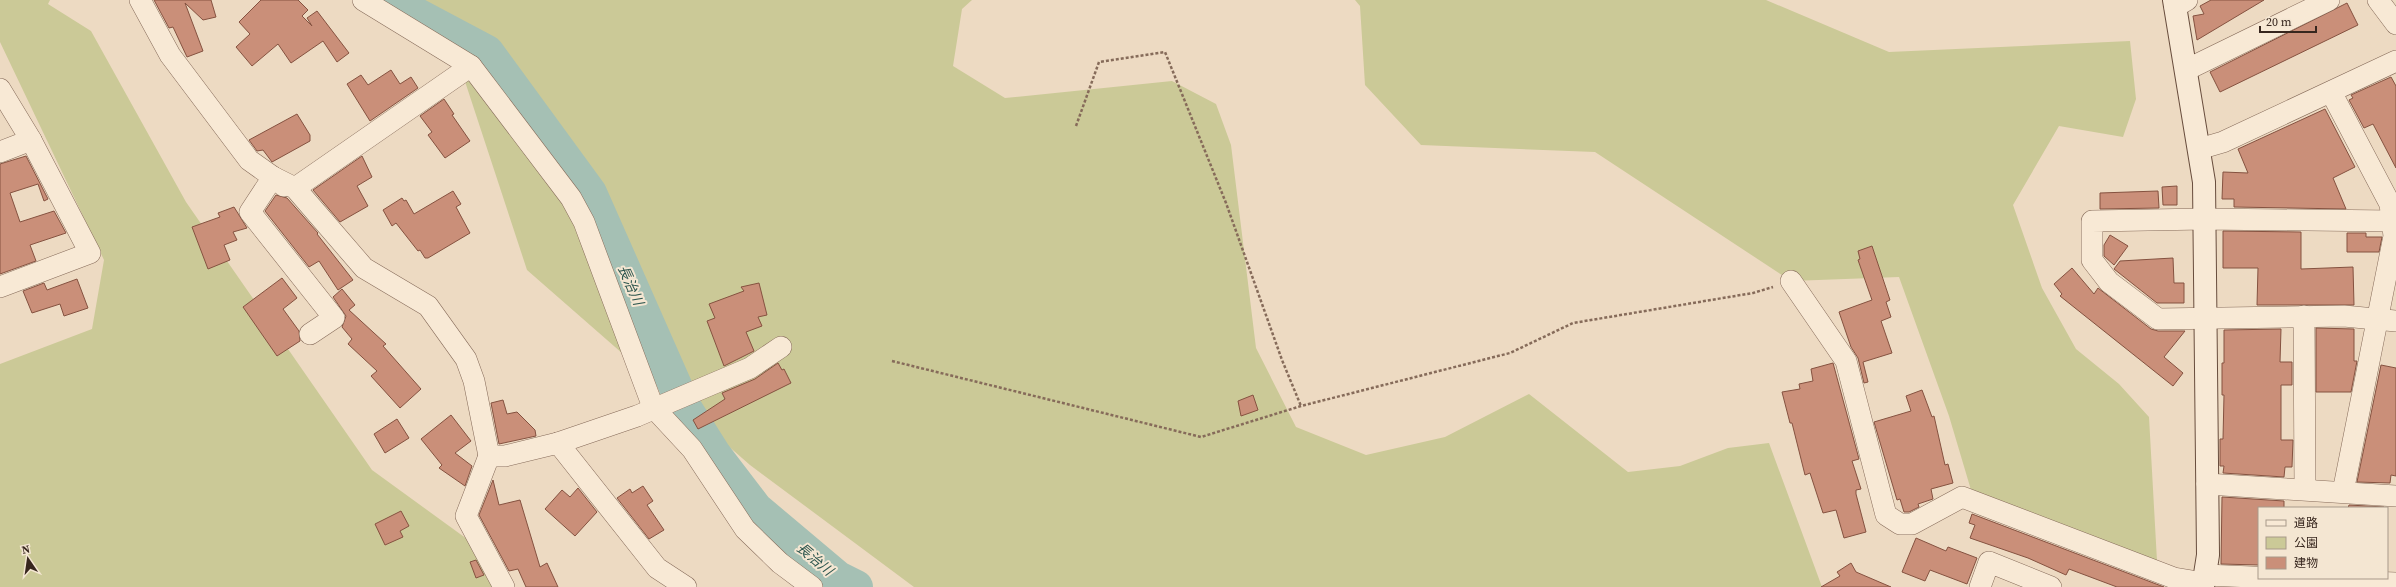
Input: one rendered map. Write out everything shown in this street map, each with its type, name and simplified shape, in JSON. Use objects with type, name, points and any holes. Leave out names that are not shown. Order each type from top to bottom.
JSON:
[{"type":"street","points":[[140,0],[170,56],[249,160],[273,177],[318,215]]},
{"type":"street","points":[[363,0],[471,66],[571,198],[584,222],[653,407],[692,449],[745,529],[780,563],[812,587]]},
{"type":"street","points":[[2186,70],[2329,0]]},
{"type":"street","points":[[2378,0],[2396,24]]},
{"type":"street","points":[[2179,2],[2186,70],[2204,182],[2208,555],[2204,582]]},
{"type":"street","points":[[2199,149],[2223,142],[2396,61]]},
{"type":"street","points":[[295,188],[471,66]]},
{"type":"street","points":[[0,89],[31,140],[90,253],[0,287]]},
{"type":"street","points":[[2331,92],[2390,204],[2394,236],[2387,320],[2343,492]]},
{"type":"street","points":[[0,152],[31,140]]},
{"type":"street","points":[[273,177],[295,188],[364,268],[428,306],[466,359],[474,381],[489,456],[466,516],[504,587]]},
{"type":"street","points":[[273,177],[250,212],[334,318],[310,334]]},
{"type":"street","points":[[2387,320],[2304,316],[2205,316],[2158,318],[2109,282],[2092,260],[2092,221],[2204,219],[2392,221]]},
{"type":"street","points":[[1791,281],[1846,361],[1886,515],[1900,524],[1912,524],[1962,497],[2174,578],[2204,582],[2396,583]]},
{"type":"street","points":[[2304,316],[2305,490]]},
{"type":"street","points":[[489,456],[505,456],[558,443],[637,416],[653,407],[750,368],[781,347]]},
{"type":"street","points":[[558,443],[657,568],[686,587]]},
{"type":"street","points":[[2207,484],[2396,496]]},
{"type":"street","points":[[1980,587],[1989,562],[2051,587]]},
{"type":"path","points":[[1076,126],[1099,62],[1165,52],[1226,203],[1282,360],[1301,406]]},
{"type":"path","points":[[892,361],[1201,437],[1301,406],[1510,353],[1573,324],[1752,293],[1791,281]]},
{"type":"green space","points":[[0,0],[50,0],[48,4],[91,31],[186,202],[372,470],[467,539],[506,587],[0,587],[0,364],[92,329],[104,260],[0,42]]},
{"type":"green space","points":[[409,0],[972,0],[962,9],[953,66],[1005,98],[1172,81],[1216,104],[1231,145],[1256,348],[1296,427],[1366,455],[1445,437],[1529,394],[1628,472],[1680,466],[1728,448],[1769,443],[1822,587],[914,587],[750,465],[527,270],[453,45]]},
{"type":"green space","points":[[1355,0],[1766,0],[1889,52],[2130,41],[2136,99],[2123,137],[2059,126],[2013,205],[2042,288],[2076,349],[2119,384],[2149,417],[2157,561],[1971,490],[1949,416],[1899,277],[1791,281],[1595,152],[1421,145],[1365,85],[1360,6]]},
{"type":"building","points":[[154,0],[211,0],[216,17],[203,20],[185,3],[203,51],[187,57],[173,27],[169,28]]},
{"type":"building","points":[[261,0],[298,0],[308,10],[302,16],[312,26],[307,18],[317,11],[349,53],[337,62],[323,41],[291,63],[278,44],[252,66],[236,47],[250,34],[239,22]]},
{"type":"building","points":[[2211,0],[2264,0],[2197,40],[2193,16],[2204,14],[2200,6]]},
{"type":"building","points":[[2347,3],[2358,25],[2220,92],[2210,72]]},
{"type":"building","points":[[391,70],[400,84],[411,77],[418,88],[370,121],[347,84],[361,75],[368,85]]},
{"type":"building","points":[[2391,77],[2396,86],[2396,168],[2373,124],[2364,128],[2349,100],[2353,98],[2351,95]]},
{"type":"building","points":[[444,99],[454,114],[452,115],[470,141],[445,158],[428,135],[432,132],[420,116]]},
{"type":"building","points":[[2325,109],[2355,167],[2333,178],[2346,209],[2234,207],[2234,199],[2222,199],[2223,172],[2248,173],[2238,149]]},
{"type":"building","points":[[297,114],[310,135],[310,141],[272,162],[263,150],[257,151],[249,140]]},
{"type":"building","points":[[26,156],[48,199],[44,201],[38,184],[10,193],[20,222],[54,211],[66,233],[30,245],[36,261],[0,274],[0,164]]},
{"type":"building","points":[[362,156],[372,177],[357,186],[368,206],[340,222],[313,190]]},
{"type":"building","points":[[2177,186],[2177,205],[2163,205],[2162,187]]},
{"type":"building","points":[[453,191],[461,204],[456,207],[470,233],[428,258],[425,258],[420,250],[418,251],[396,223],[392,226],[383,210],[402,198],[404,201],[406,200],[414,214]]},
{"type":"building","points":[[2158,191],[2159,208],[2100,209],[2100,193]]},
{"type":"building","points":[[276,195],[287,198],[318,233],[317,234],[353,280],[338,290],[319,261],[309,267],[265,211]]},
{"type":"building","points":[[234,207],[247,228],[233,232],[237,240],[224,245],[230,260],[208,269],[192,227],[220,217],[218,213]]},
{"type":"building","points":[[2223,231],[2301,232],[2301,269],[2353,267],[2354,305],[2257,305],[2258,268],[2223,268]]},
{"type":"building","points":[[2347,233],[2366,233],[2366,237],[2382,237],[2379,252],[2347,252]]},
{"type":"building","points":[[2110,235],[2128,246],[2114,265],[2104,256],[2104,245]]},
{"type":"building","points":[[1872,246],[1890,300],[1886,302],[1891,317],[1881,321],[1892,353],[1863,362],[1868,382],[1864,383],[1858,358],[1851,347],[1839,312],[1872,300],[1858,260],[1860,259],[1858,251]]},
{"type":"building","points":[[2173,258],[2174,283],[2184,283],[2184,303],[2157,303],[2114,269],[2120,261]]},
{"type":"building","points":[[2072,268],[2094,294],[2098,288],[2151,329],[2158,331],[2185,331],[2164,357],[2183,373],[2173,386],[2060,296],[2062,294],[2054,284]]},
{"type":"building","points":[[282,278],[297,298],[283,309],[299,331],[300,341],[277,356],[243,307]]},
{"type":"building","points":[[77,279],[88,308],[64,316],[60,304],[32,313],[23,291],[44,283],[47,290]]},
{"type":"building","points":[[759,283],[767,315],[758,317],[762,326],[746,332],[754,351],[724,366],[707,321],[715,318],[709,304],[744,291],[741,287]]},
{"type":"building","points":[[342,289],[355,305],[349,310],[386,344],[383,346],[421,389],[400,408],[371,376],[377,371],[348,344],[352,339],[342,327],[346,316],[333,297]]},
{"type":"building","points":[[2316,328],[2354,329],[2354,361],[2357,361],[2351,392],[2316,392]]},
{"type":"building","points":[[2281,329],[2280,362],[2292,362],[2292,385],[2281,385],[2281,440],[2293,440],[2292,467],[2285,467],[2284,477],[2223,473],[2224,466],[2220,466],[2220,439],[2223,439],[2224,395],[2222,395],[2222,363],[2224,363],[2224,330]]},
{"type":"building","points":[[778,363],[782,370],[784,369],[791,383],[698,429],[693,420],[725,399],[722,393],[755,379]]},
{"type":"building","points":[[1833,363],[1859,459],[1852,461],[1861,489],[1856,490],[1856,494],[1866,532],[1844,538],[1836,510],[1823,513],[1810,473],[1805,475],[1792,423],[1790,423],[1782,392],[1800,389],[1799,384],[1813,381],[1811,369]]},
{"type":"building","points":[[2381,365],[2396,368],[2396,476],[2391,475],[2390,483],[2357,482]]},
{"type":"building","points":[[1922,390],[1932,417],[1934,416],[1945,465],[1948,464],[1953,483],[1931,489],[1933,499],[1918,504],[1919,507],[1909,512],[1904,512],[1900,499],[1897,500],[1874,422],[1911,411],[1906,396]]},
{"type":"building","points":[[1253,395],[1258,410],[1241,416],[1238,401]]},
{"type":"building","points":[[503,400],[507,414],[517,412],[535,430],[536,436],[499,444],[491,403]]},
{"type":"building","points":[[451,415],[471,441],[455,453],[472,466],[465,486],[439,468],[442,465],[421,439]]},
{"type":"building","points":[[397,419],[409,438],[385,453],[374,434]]},
{"type":"building","points":[[493,480],[499,505],[520,500],[540,567],[547,563],[558,587],[526,587],[518,569],[509,571],[479,515]]},
{"type":"building","points":[[643,486],[653,501],[647,505],[664,530],[649,539],[617,498],[630,489],[632,493]]},
{"type":"building","points":[[578,488],[597,512],[575,536],[545,509],[562,490],[570,497]]},
{"type":"building","points":[[2222,497],[2284,501],[2284,507],[2258,507],[2258,565],[2221,564]]},
{"type":"building","points":[[2349,505],[2384,507],[2348,507]]},
{"type":"building","points":[[401,511],[409,526],[400,531],[403,537],[385,545],[375,524]]},
{"type":"building","points":[[1972,514],[2164,587],[2117,587],[2069,569],[2066,575],[2028,558],[1970,538],[1975,525],[1969,523]]},
{"type":"building","points":[[1916,538],[1946,551],[1948,547],[1977,558],[1967,584],[1930,570],[1925,581],[1902,572]]},
{"type":"building","points":[[476,560],[484,575],[476,578],[470,562]]},
{"type":"building","points":[[1851,563],[1856,572],[1891,587],[1821,587],[1840,576],[1837,572]]},
{"type":"waterway","name":"長治川","points":[[389,0],[487,52],[590,193],[685,408],[714,454],[756,509],[838,578],[856,587]]}]
